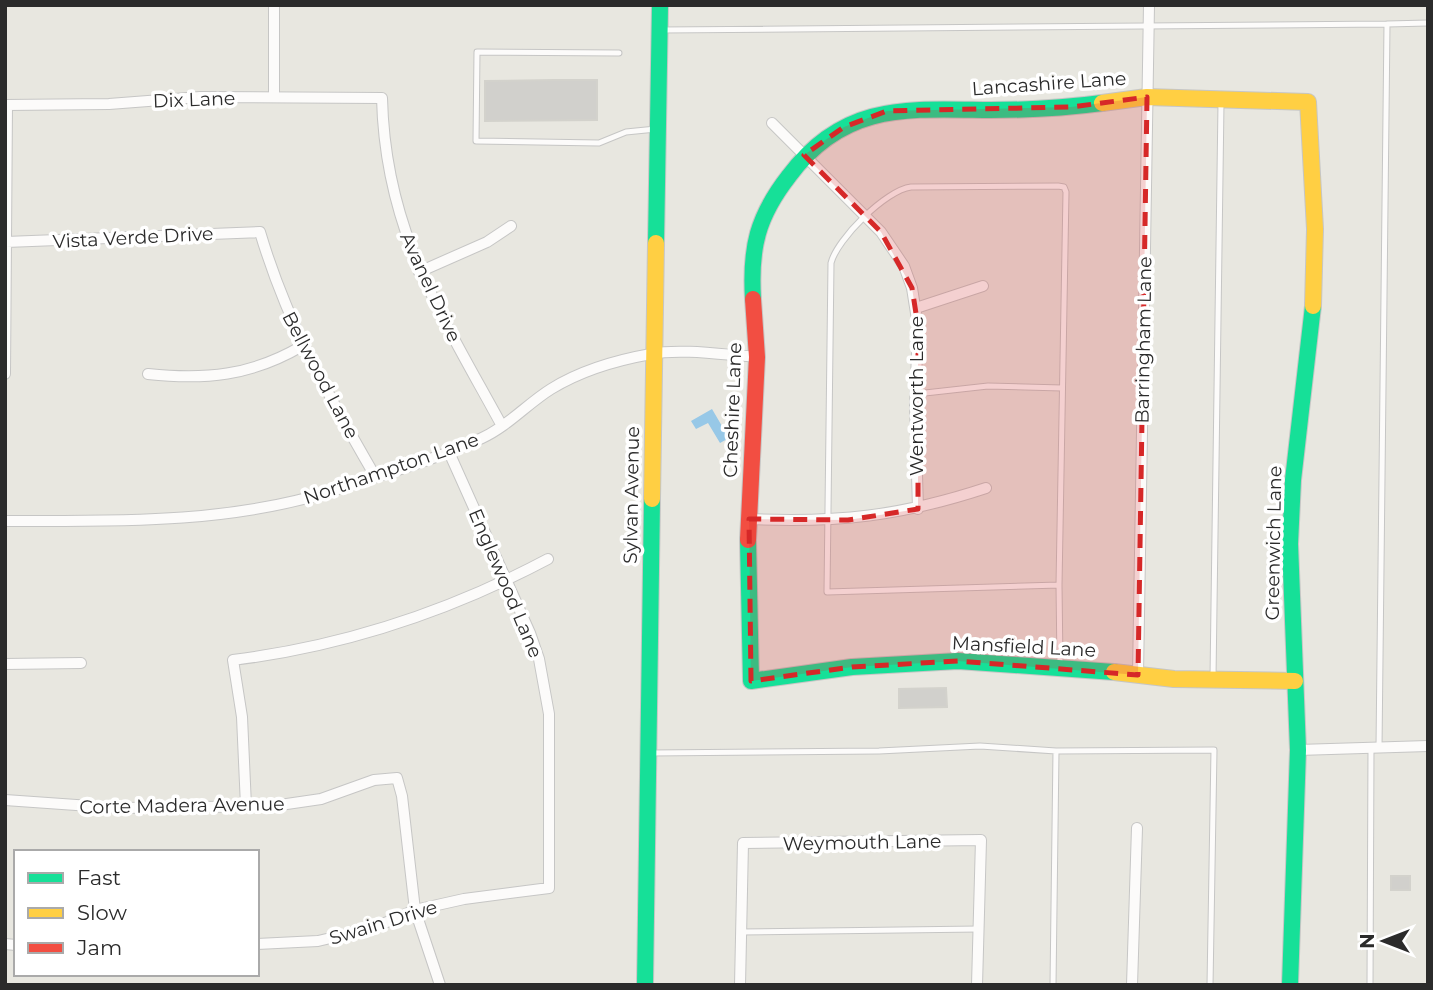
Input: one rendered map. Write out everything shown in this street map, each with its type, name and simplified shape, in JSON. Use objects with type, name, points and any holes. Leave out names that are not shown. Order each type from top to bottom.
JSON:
[{"type":"street","points":[[274,5],[274,97]]},
{"type":"street","name":"Sylvan Avenue","points":[[645,985],[660,5]]},
{"type":"street","name":"Barringham Lane","points":[[1138,675],[1149,5]]},
{"type":"street","name":"Dix Lane","points":[[6,105],[109,104],[200,97],[382,98]]},
{"type":"street","name":"Lancashire Lane","points":[[804,155],[844,127],[887,111],[907,108],[994,110],[1070,107],[1147,97],[1308,102]]},
{"type":"street","name":"Avanel Drive","points":[[382,98],[392,190],[419,272],[502,426]]},
{"type":"street","name":"Greenwich Lane","points":[[1290,985],[1298,750],[1290,607],[1292,505],[1314,298],[1315,215],[1308,102]]},
{"type":"street","points":[[5,373],[6,105]]},
{"type":"street","name":"Wentworth Lane","points":[[772,123],[866,217],[894,248],[904,266],[916,308],[918,509]]},
{"type":"street","name":"Cheshire Lane","points":[[751,681],[748,613],[749,519],[757,357],[751,263],[755,240],[770,200],[804,155]]},
{"type":"street","points":[[419,272],[487,242],[511,226]]},
{"type":"street","name":"Vista Verde Drive","points":[[6,242],[260,232]]},
{"type":"street","name":"Bellwood Lane","points":[[260,232],[274,277],[302,346],[375,476]]},
{"type":"street","points":[[916,308],[983,286]]},
{"type":"street","points":[[148,374],[184,378],[226,376],[264,366],[302,346]]},
{"type":"street","name":"Northampton Lane","points":[[5,521],[141,521],[216,515],[294,501],[483,438],[551,390],[586,372],[654,353],[757,357]]},
{"type":"street","name":"Englewood Lane","points":[[448,450],[530,633],[546,687],[550,714],[549,888]]},
{"type":"street","points":[[749,519],[827,521],[918,509],[986,488]]},
{"type":"street","points":[[246,806],[242,717],[233,660],[295,651],[378,631],[464,600],[548,559]]},
{"type":"street","name":"Mansfield Lane","points":[[751,681],[852,667],[934,662],[1060,667],[1213,681],[1295,681]]},
{"type":"street","points":[[5,664],[81,663]]},
{"type":"street","points":[[1298,750],[1428,746]]},
{"type":"street","name":"Corte Madera Avenue","points":[[5,800],[119,808],[246,806],[299,803],[340,793],[374,779],[397,778],[402,796],[415,910]]},
{"type":"street","points":[[1132,985],[1137,828]]},
{"type":"street","name":"Weymouth Lane","points":[[741,932],[743,843],[981,840],[979,929]]},
{"type":"street","name":"Swain Drive","points":[[259,944],[307,942],[348,935],[415,910],[496,894],[549,888]]},
{"type":"street","points":[[415,910],[440,985]]},
{"type":"street","points":[[977,985],[979,929]]},
{"type":"street","points":[[740,985],[741,932]]},
{"type":"lane","points":[[659,30],[1428,23]]},
{"type":"lane","points":[[1370,985],[1387,24]]},
{"type":"lane","points":[[619,53],[477,52],[476,141],[599,143],[626,132],[656,130]]},
{"type":"lane","points":[[1213,681],[1221,98]]},
{"type":"lane","points":[[1059,585],[827,592],[831,264],[835,249],[897,188],[1063,187],[1066,192],[1060,667]]},
{"type":"lane","points":[[916,394],[988,386],[1062,388]]},
{"type":"lane","points":[[648,753],[878,751],[980,746],[1056,751],[1214,750],[1210,985]]},
{"type":"lane","points":[[1053,985],[1056,751]]},
{"type":"lane","points":[[741,932],[979,929]]},
{"type":"highlighted area","points":[[1147,97],[1138,675],[958,661],[852,667],[751,681],[749,519],[848,520],[918,509],[918,326],[912,288],[881,232],[804,155],[844,127],[887,111],[1071,107]]},
{"type":"water","points":[[712,409],[729,438],[720,443],[708,423],[696,429],[691,421]]},
{"type":"building","points":[[597,80],[597,120],[485,121],[485,81]]},
{"type":"building","points":[[946,688],[947,707],[899,708],[899,689]]},
{"type":"building","points":[[1391,876],[1410,876],[1410,890],[1391,890]]},
{"type":"traffic: fast","points":[[656,243],[660,5]]},
{"type":"traffic: fast","points":[[753,299],[755,248],[769,205],[810,152],[832,134],[855,122],[905,111],[1032,109],[1102,103]]},
{"type":"traffic: fast","points":[[1290,985],[1298,750],[1290,544],[1293,480],[1313,306]]},
{"type":"traffic: fast","points":[[645,985],[652,499]]},
{"type":"traffic: fast","points":[[748,540],[751,681],[852,667],[958,661],[1114,672]]},
{"type":"traffic: slow","points":[[1102,103],[1147,97],[1308,102],[1315,229],[1313,306]]},
{"type":"traffic: slow","points":[[652,499],[656,243]]},
{"type":"traffic: slow","points":[[1114,672],[1174,679],[1295,681]]},
{"type":"traffic: jam","points":[[748,540],[757,357],[753,299]]}]
